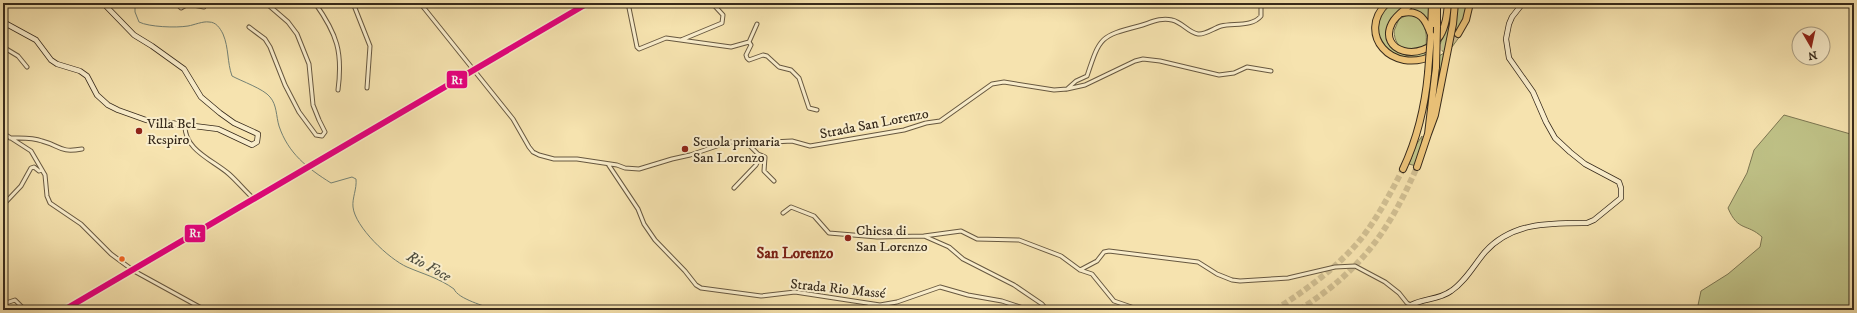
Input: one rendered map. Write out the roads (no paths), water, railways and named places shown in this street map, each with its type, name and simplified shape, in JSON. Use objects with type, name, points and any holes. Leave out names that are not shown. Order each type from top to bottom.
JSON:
[{"type":"highway","points":[[1387,3],[1378,16],[1376,27],[1380,44],[1387,53],[1403,61],[1416,61],[1436,54],[1437,3]]},
{"type":"highway","points":[[1412,3],[1394,19],[1390,28],[1392,41],[1402,51],[1416,52],[1429,47],[1440,36],[1446,21],[1448,3]]},
{"type":"highway","points":[[1403,169],[1418,131],[1424,105],[1431,35],[1432,3]]},
{"type":"highway","points":[[1417,167],[1435,116],[1453,24],[1455,3]]},
{"type":"highway","points":[[1458,34],[1466,20],[1470,3]]},
{"type":"highway","points":[[1402,13],[1414,12],[1421,15],[1426,22],[1431,35]]},
{"type":"highway","points":[[1428,134],[1436,67],[1436,48]]},
{"type":"main road","points":[[3,22],[36,40],[51,60],[57,64],[80,71],[87,76],[97,95],[108,105],[139,118],[218,129],[252,145],[257,142],[259,138],[258,134],[228,119],[201,97],[184,69],[134,35],[103,3]]},
{"type":"main road","points":[[1410,308],[1418,302],[1436,299],[1452,291],[1487,250],[1506,236],[1538,224],[1587,222],[1594,220],[1621,198],[1621,188],[1618,182],[1585,164],[1555,138],[1546,122],[1533,92],[1509,58],[1506,39],[1509,24],[1512,17],[1523,3]]},
{"type":"street","points":[[176,3],[181,8],[188,4],[204,7]]},
{"type":"street","points":[[249,27],[265,40],[270,47],[285,85],[302,116],[316,136],[322,136],[325,132],[312,99],[307,57],[294,28],[278,12],[266,3]]},
{"type":"street","points":[[315,3],[332,31],[338,46],[340,61],[338,90]]},
{"type":"street","points":[[353,3],[370,46],[368,88]]},
{"type":"street","name":"Strada San Lorenzo","points":[[420,3],[514,119],[524,139],[533,152],[554,159],[577,159],[625,168],[639,168],[690,155],[729,142],[792,142],[810,146],[904,130],[926,123],[940,121],[983,90],[998,83],[1054,90],[1067,89],[1085,85],[1127,64],[1143,60],[1160,61],[1219,75],[1234,73],[1247,68],[1271,71]]},
{"type":"street","points":[[628,3],[637,47],[643,48],[666,38],[731,47],[749,42]]},
{"type":"street","points":[[680,40],[722,23],[723,15],[712,3]]},
{"type":"street","points":[[1067,89],[1076,81],[1087,76],[1094,54],[1109,34],[1162,19],[1172,20],[1184,24],[1191,31],[1201,34],[1221,26],[1249,23],[1258,19],[1262,11],[1261,3]]},
{"type":"street","points":[[757,24],[749,42],[751,45],[747,53],[747,58],[749,60],[763,55],[767,56],[779,67],[791,70],[799,78],[809,108],[817,110]]},
{"type":"street","points":[[3,47],[18,56],[27,67]]},
{"type":"street","points":[[185,125],[186,139],[202,154],[230,175],[254,199]]},
{"type":"street","points":[[3,133],[31,151],[42,170],[47,196],[50,203],[81,224],[111,254],[134,272],[205,310]]},
{"type":"street","points":[[10,138],[31,138],[44,141],[68,151],[82,149]]},
{"type":"street","points":[[747,142],[758,154],[765,157],[764,171],[774,181]]},
{"type":"street","points":[[734,188],[756,165],[758,161],[758,154]]},
{"type":"street","name":"Strada Rio Massé","points":[[608,164],[638,209],[655,240],[685,271],[696,286],[701,288],[761,296],[795,292],[872,304],[889,304],[940,287],[968,295],[1002,301],[1029,310]]},
{"type":"street","points":[[3,205],[21,186],[31,168],[34,167],[39,171],[42,170]]},
{"type":"street","points":[[783,213],[791,207],[814,216],[829,233],[877,237],[924,236],[961,231],[978,239],[1019,240],[1051,251],[1080,270],[1092,274],[1114,301],[1140,310]]},
{"type":"street","points":[[924,236],[949,247],[963,259],[1014,285],[1042,304],[1047,310]]},
{"type":"street","points":[[1080,270],[1097,261],[1104,252],[1109,251],[1198,262],[1217,274],[1240,282],[1288,278],[1335,267],[1356,266],[1386,282],[1400,292],[1410,308]]},
{"type":"street","points":[[3,304],[15,300],[25,310]]},
{"type":"street","points":[[847,310],[867,307],[872,304]]},
{"type":"waterway","name":"Rio Foce","points":[[135,3],[135,12],[139,22],[143,24],[170,27],[183,27],[207,22],[216,24],[221,30],[225,39],[232,76],[258,88],[270,97],[275,107],[283,136],[299,159],[314,172],[331,183],[352,177],[356,179],[353,204],[355,215],[366,233],[374,242],[391,257],[407,267],[443,282],[466,299],[495,310]]},
{"type":"tunnel","points":[[1436,48],[1447,46],[1458,34]]},
{"type":"tunnel","points":[[1299,310],[1321,295],[1356,265],[1383,231],[1395,212],[1417,167]]},
{"type":"tunnel","points":[[1275,310],[1299,294],[1334,267],[1355,246],[1375,219],[1403,169]]},
{"type":"place","name":"Villa Bel Respiro","points":[[139,131]]},
{"type":"place","name":"Scuola primaria San Lorenzo","points":[[685,149]]},
{"type":"place","name":"Chiesa di San Lorenzo","points":[[848,238]]},
{"type":"district","name":"San Lorenzo","points":[[795,253]]}]
